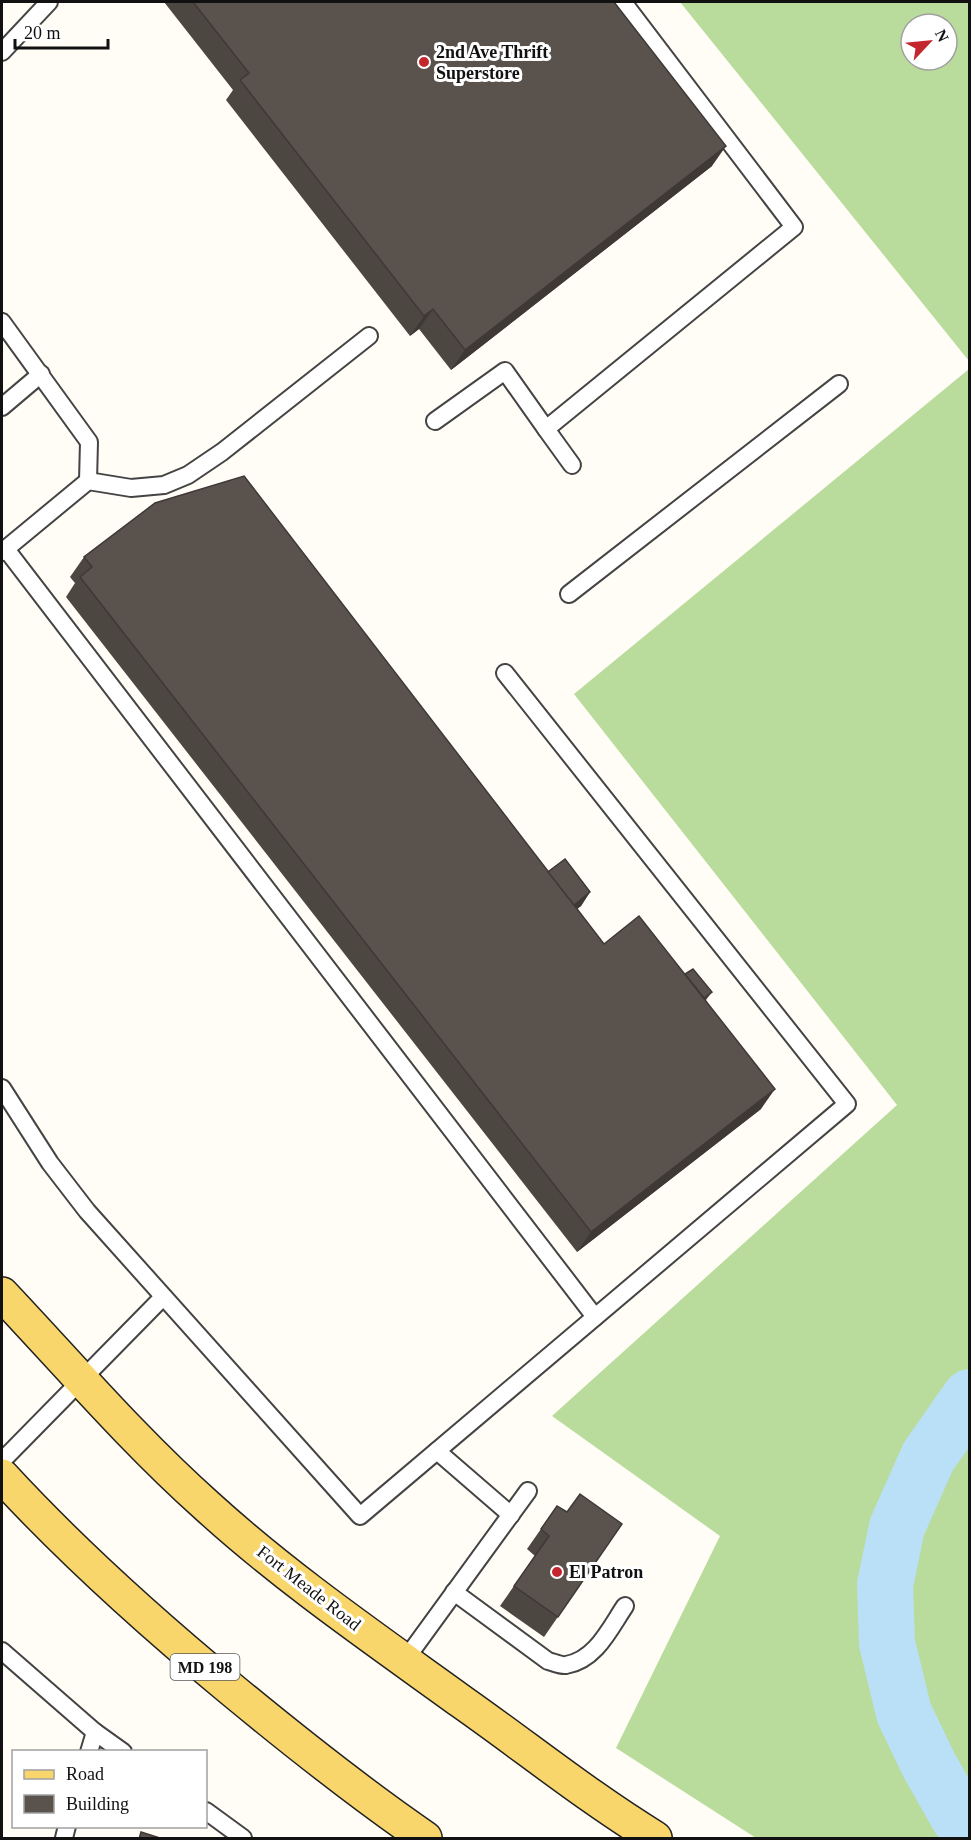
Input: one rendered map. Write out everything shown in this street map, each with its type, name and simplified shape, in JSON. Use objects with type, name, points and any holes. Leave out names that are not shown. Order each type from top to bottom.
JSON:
[{"type":"main road","name":"Fort Meade Road","points":[[2,1294],[82,1379],[113,1416],[207,1506],[293,1578],[651,1837]]},
{"type":"main road","name":"MD 198","points":[[2,1476],[53,1532],[163,1633],[296,1743],[425,1839]]},
{"type":"lane","points":[[2,52],[49,2]]},
{"type":"lane","points":[[546,429],[794,227],[623,2]]},
{"type":"lane","points":[[2,322],[89,442],[88,481],[4,551],[595,1317]]},
{"type":"lane","points":[[88,481],[131,488],[164,485],[188,475],[222,452],[369,336]]},
{"type":"lane","points":[[435,421],[505,371],[572,465]]},
{"type":"lane","points":[[2,407],[41,374]]},
{"type":"lane","points":[[569,594],[839,384]]},
{"type":"lane","points":[[2,1091],[50,1162],[87,1211],[360,1516],[847,1104],[505,673]]},
{"type":"lane","points":[[2,1461],[163,1297]]},
{"type":"lane","points":[[437,1451],[511,1515]]},
{"type":"lane","points":[[405,1660],[528,1491]]},
{"type":"lane","points":[[454,1592],[548,1660],[565,1665],[586,1658],[626,1606]]},
{"type":"lane","points":[[2,1651],[120,1750]]},
{"type":"lane","points":[[90,1750],[95,1731]]},
{"type":"lane","points":[[207,1812],[243,1839]]},
{"type":"green space","points":[[680,2],[969,2],[969,361]]},
{"type":"green space","points":[[969,369],[969,1838],[756,1838],[616,1748],[720,1536],[552,1416],[897,1105],[574,694]]},
{"type":"building","points":[[193,2],[614,2],[726,146],[465,350],[433,309],[424,316],[240,80],[249,73]]},
{"type":"building","points":[[244,476],[604,944],[639,916],[775,1089],[591,1232],[80,577],[92,567],[84,557],[155,503]]},
{"type":"building","points":[[565,859],[590,892],[574,905],[548,872]]},
{"type":"building","points":[[693,969],[712,992],[704,998],[685,974]]},
{"type":"building","name":"El Patron","points":[[580,1494],[622,1524],[558,1617],[514,1586],[549,1536],[541,1529],[557,1506],[567,1512]]},
{"type":"building","points":[[141,1832],[163,1839],[139,1839]]},
{"type":"waterway","points":[[970,1397],[928,1457],[897,1527],[885,1585],[887,1643],[904,1713],[929,1765],[959,1818],[970,1827]]},
{"type":"place","name":"2nd Ave Thrift Superstore","points":[[424,62]]},
{"type":"place","name":"El Patron","points":[[557,1572]]}]
